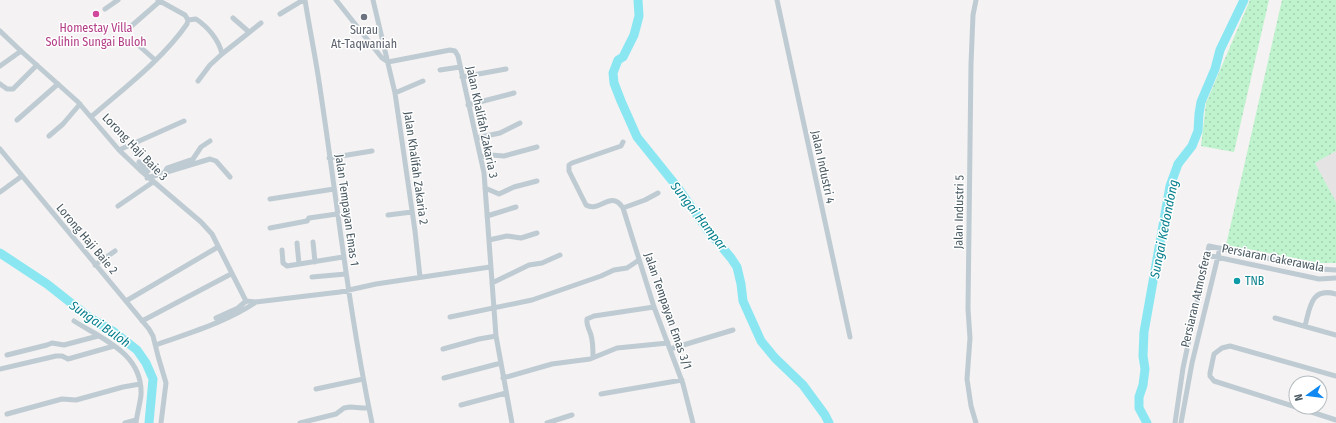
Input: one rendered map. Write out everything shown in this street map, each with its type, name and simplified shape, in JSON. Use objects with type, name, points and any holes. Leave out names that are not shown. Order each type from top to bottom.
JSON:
[{"type":"street","points":[[105,9],[118,0]]},
{"type":"street","points":[[128,29],[159,0],[181,12],[188,20]]},
{"type":"street","points":[[280,14],[304,0]]},
{"type":"street","name":"Jalan Tempayan Emas 1","points":[[304,0],[318,72],[357,348],[372,423]]},
{"type":"street","points":[[336,0],[382,58],[388,62]]},
{"type":"street","name":"Jalan Khalifah Zakaria 2","points":[[373,0],[395,93],[420,277]]},
{"type":"street","name":"Jalan Industri 4","points":[[777,0],[850,337]]},
{"type":"street","name":"Jalan Industri 5","points":[[976,0],[973,15],[971,64],[968,309],[970,338],[968,379],[976,423]]},
{"type":"street","points":[[233,18],[249,32]]},
{"type":"street","points":[[188,20],[196,19],[202,24],[215,38],[221,48],[222,54]]},
{"type":"street","points":[[91,117],[155,60],[184,28],[188,20]]},
{"type":"street","points":[[198,81],[210,65],[261,23]]},
{"type":"street","name":"Lorong Haji Baie 3","points":[[0,31],[21,52],[80,104],[120,150],[142,169],[148,178],[201,222],[212,234],[246,301]]},
{"type":"street","points":[[136,42],[155,60]]},
{"type":"street","name":"Jalan Khalifah Zakaria 3","points":[[388,62],[450,50],[455,51],[457,54],[481,157],[485,188],[496,336],[512,423]]},
{"type":"street","points":[[0,66],[21,52]]},
{"type":"street","points":[[0,84],[7,89],[13,89],[37,65]]},
{"type":"street","points":[[440,70],[460,67]]},
{"type":"street","points":[[462,77],[506,69]]},
{"type":"street","points":[[395,93],[423,81]]},
{"type":"street","points":[[17,120],[58,84]]},
{"type":"street","points":[[468,106],[514,94]]},
{"type":"street","points":[[49,136],[80,104]]},
{"type":"street","points":[[120,150],[160,130],[170,128],[184,121]]},
{"type":"street","points":[[476,138],[500,133],[520,123]]},
{"type":"street","points":[[165,172],[167,168],[193,159],[201,147],[210,141]]},
{"type":"street","points":[[623,142],[621,146],[572,163],[568,168],[583,202],[590,207],[614,200],[618,201],[623,208],[645,200],[658,193]]},
{"type":"street","points":[[481,157],[491,155],[504,156],[537,147]]},
{"type":"street","name":"Lorong Haji Baie 2","points":[[0,149],[154,336],[166,383],[161,423]]},
{"type":"street","points":[[329,158],[372,151]]},
{"type":"street","points":[[148,178],[206,159],[213,159],[230,177]]},
{"type":"street","points":[[139,162],[142,169],[148,171]]},
{"type":"street","points":[[0,192],[22,176]]},
{"type":"street","points":[[485,188],[500,194],[514,187],[537,181]]},
{"type":"street","points":[[118,206],[153,182]]},
{"type":"street","points":[[270,199],[334,189]]},
{"type":"street","points":[[487,216],[516,207]]},
{"type":"street","name":"Jalan Tempayan Emas 3/1","points":[[623,208],[654,307],[682,380],[691,423]]},
{"type":"street","points":[[388,215],[412,212]]},
{"type":"street","points":[[270,228],[307,221],[309,218],[337,214]]},
{"type":"street","points":[[489,240],[507,236],[521,238],[537,233]]},
{"type":"street","points":[[313,242],[315,262]]},
{"type":"street","points":[[297,243],[299,264]]},
{"type":"street","name":"Persiaran Atmosfera","points":[[1175,423],[1182,368],[1209,246],[1220,248],[1192,363],[1181,423]]},
{"type":"street","points":[[126,301],[218,247]]},
{"type":"street","name":"Persiaran Cakerawala","points":[[1220,248],[1319,269],[1336,270]]},
{"type":"street","points":[[282,250],[284,265],[287,266],[343,257]]},
{"type":"street","points":[[95,264],[115,251]]},
{"type":"street","points":[[492,283],[528,265],[542,263],[560,255]]},
{"type":"street","name":"Persiaran Cakerawala","points":[[1207,255],[1319,279],[1336,278]]},
{"type":"street","points":[[450,318],[493,307],[532,300],[614,270],[627,268],[639,260]]},
{"type":"street","points":[[216,318],[238,308],[246,301],[256,302],[340,292],[348,289],[420,277],[490,267]]},
{"type":"street","points":[[142,321],[231,274]]},
{"type":"street","points":[[312,277],[346,274]]},
{"type":"street","points":[[1305,326],[1310,307],[1315,297],[1327,292],[1336,294]]},
{"type":"street","points":[[156,345],[194,332],[246,309],[256,302]]},
{"type":"street","points":[[593,358],[591,334],[587,328],[587,319],[594,316],[654,307]]},
{"type":"street","points":[[1275,318],[1336,335]]},
{"type":"street","points":[[74,321],[126,354],[137,369],[141,396],[136,421],[125,423]]},
{"type":"street","points":[[670,349],[733,330]]},
{"type":"street","points":[[7,355],[47,344],[64,345],[98,336]]},
{"type":"street","points":[[442,349],[496,336]]},
{"type":"street","points":[[503,378],[552,364],[593,358],[617,348],[668,343]]},
{"type":"street","points":[[0,369],[56,356],[62,356],[68,359],[114,346]]},
{"type":"street","points":[[1288,404],[1211,379],[1210,373],[1214,354],[1222,348],[1230,346],[1336,376]]},
{"type":"street","points":[[444,378],[501,363]]},
{"type":"street","points":[[316,389],[363,379]]},
{"type":"street","points":[[601,394],[682,380]]},
{"type":"street","points":[[7,414],[62,399],[76,400],[123,387],[140,384]]},
{"type":"street","points":[[461,405],[506,393]]},
{"type":"street","points":[[300,423],[336,414],[344,408],[369,408]]},
{"type":"street","points":[[547,423],[572,415]]},
{"type":"street","points":[[1321,415],[1336,420]]},
{"type":"shaded area","points":[[1336,151],[1336,202],[1315,163]]},
{"type":"green space","points":[[1250,0],[1269,0],[1234,152],[1201,146],[1206,103]]},
{"type":"green space","points":[[1282,0],[1336,0],[1336,151],[1315,163],[1336,202],[1336,263],[1320,263],[1226,245]]},
{"type":"waterway","name":"Sungai Hampar","points":[[638,0],[639,16],[634,35],[623,57],[618,60],[613,73],[614,83],[637,137],[678,188],[706,228],[737,267],[743,301],[761,341],[775,358],[803,385],[825,415],[829,423]]},
{"type":"waterway","name":"Sungai Kedondong","points":[[1147,423],[1139,408],[1139,397],[1143,385],[1145,369],[1143,356],[1144,332],[1170,186],[1178,164],[1192,146],[1198,131],[1201,102],[1215,69],[1220,50],[1244,0]]},
{"type":"waterway","name":"Sungai Buloh","points":[[0,253],[47,284],[90,318],[114,332],[137,350],[146,363],[153,379],[149,423]]},
{"type":"place","name":"Homestay Villa Solihin Sungai Buloh","points":[[96,14]]},
{"type":"place","name":"Surau At-Taqwaniah","points":[[364,17]]},
{"type":"place","name":"TNB","points":[[1237,281]]}]
